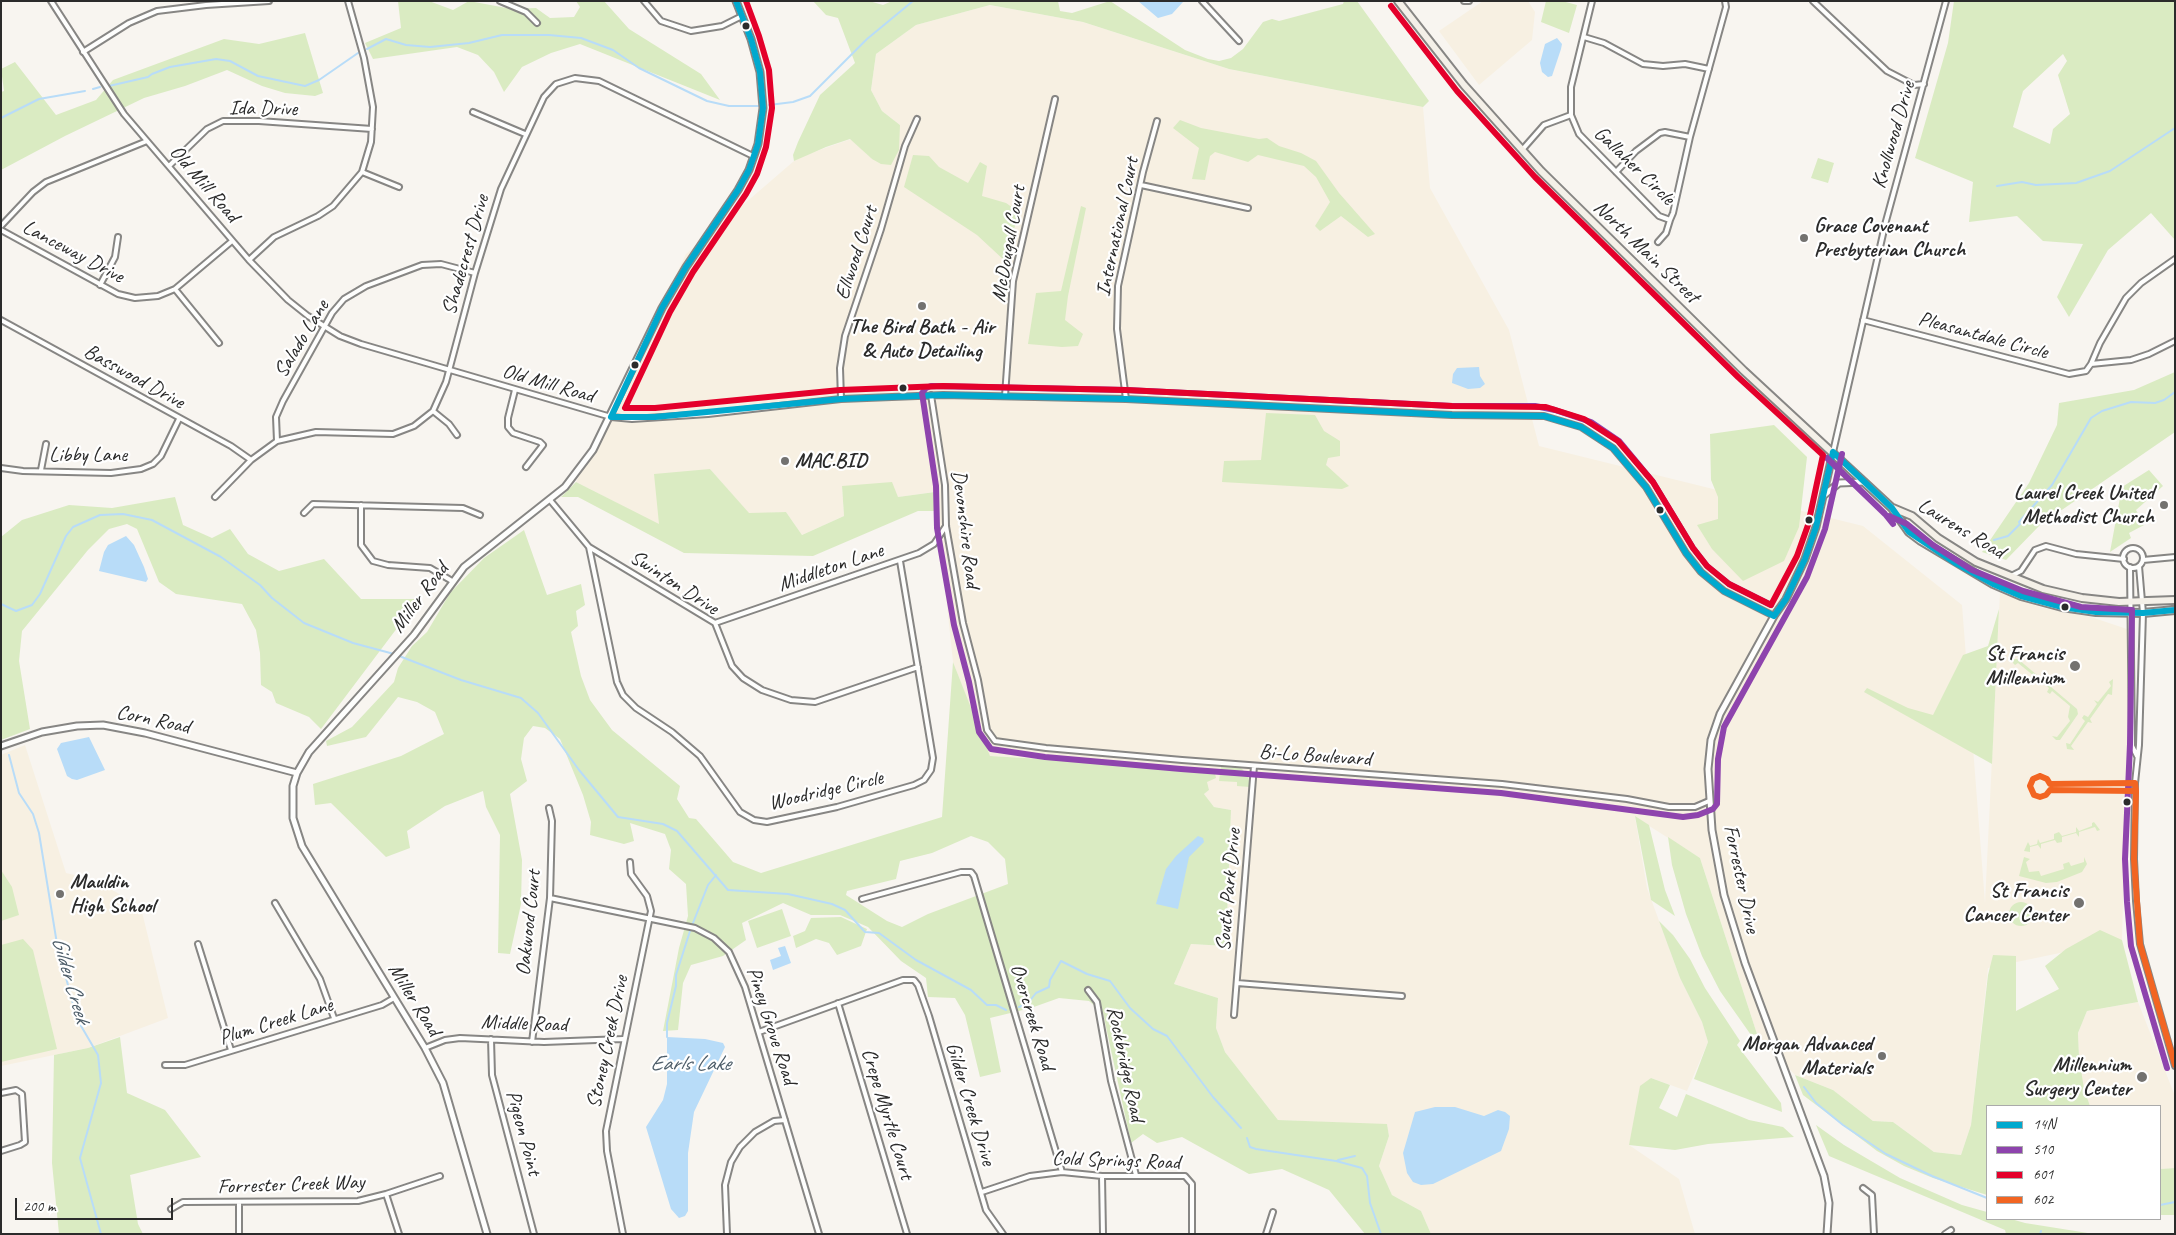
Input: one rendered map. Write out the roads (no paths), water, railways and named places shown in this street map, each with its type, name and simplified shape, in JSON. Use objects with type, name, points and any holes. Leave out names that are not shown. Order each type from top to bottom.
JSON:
[{"type":"main road","name":"North Main Street","points":[[1399,2],[1466,87],[1522,150],[1581,211],[1744,371],[1892,508]]},
{"type":"main road","name":"Laurens Road","points":[[1892,508],[1912,516],[1938,538],[1976,562],[2026,583],[2082,598],[2130,602],[2175,600]]},
{"type":"main road","name":"Laurens Road","points":[[1892,508],[1910,532],[1922,541],[1993,584],[2021,596],[2062,607],[2096,612],[2143,613],[2175,610]]},
{"type":"street","points":[[83,52],[129,23],[156,11],[206,5],[269,1]]},
{"type":"street","points":[[249,260],[274,237],[318,216],[333,206],[362,172],[371,142],[373,107],[368,75],[348,1]]},
{"type":"street","points":[[500,1],[526,12],[537,23]]},
{"type":"street","points":[[644,1],[653,14],[661,21],[691,31],[722,26],[742,16]]},
{"type":"street","name":"Miller Road","points":[[485,1233],[448,1095],[425,1048],[302,846],[295,828],[293,786],[297,773],[309,752],[396,656],[430,615],[452,581],[476,556],[550,500],[582,468],[611,417],[662,308],[686,267],[738,190],[753,156],[761,126],[763,88],[757,55],[736,1]]},
{"type":"street","points":[[1202,1],[1239,41]]},
{"type":"street","points":[[1464,1],[1469,1]]},
{"type":"street","name":"Gallaher Circle","points":[[1592,1],[1571,87],[1570,115],[1579,134],[1659,216],[1670,220],[1674,213],[1690,137],[1726,7],[1725,1]]},
{"type":"street","points":[[1813,1],[1887,71],[1907,82],[1924,84]]},
{"type":"street","points":[[1818,6],[1822,1]]},
{"type":"street","name":"Knollwood Drive","points":[[1833,452],[1886,221],[1946,1]]},
{"type":"street","name":"Old Mill Road","points":[[53,2],[108,92],[147,141],[249,260],[288,300],[325,326],[360,344],[448,372],[611,417],[632,419],[708,414],[842,399],[931,395],[1126,399],[1466,415],[1534,415],[1566,422],[1598,437],[1624,459],[1646,488],[1686,553],[1701,572],[1724,591],[1774,616]]},
{"type":"street","points":[[1584,37],[1604,43],[1643,64],[1662,66],[1685,64],[1709,69]]},
{"type":"street","name":"Shadecrest Drive","points":[[433,411],[448,372],[500,189],[544,96],[552,87],[567,79],[585,78],[605,83],[753,156]]},
{"type":"street","name":"McDougall Court","points":[[1005,396],[1013,281],[1055,99]]},
{"type":"street","points":[[473,112],[525,134]]},
{"type":"street","points":[[1522,150],[1544,125],[1570,115]]},
{"type":"street","name":"Ellwood Court","points":[[842,399],[840,368],[845,336],[881,228],[905,146],[917,119]]},
{"type":"street","name":"Ida Drive","points":[[168,166],[207,129],[223,121],[259,121],[372,129]]},
{"type":"street","name":"International Court","points":[[1126,399],[1119,346],[1117,299],[1124,258],[1157,122]]},
{"type":"street","points":[[1616,172],[1636,151],[1660,133],[1666,132],[1690,137]]},
{"type":"street","points":[[1,226],[33,192],[46,182],[147,141]]},
{"type":"street","points":[[362,172],[399,187]]},
{"type":"street","points":[[1141,185],[1248,208]]},
{"type":"street","points":[[1658,242],[1666,233],[1670,220]]},
{"type":"street","name":"Lanceway Drive","points":[[1,230],[100,285],[118,294],[134,298],[158,296],[175,289],[232,241]]},
{"type":"street","points":[[100,285],[115,257],[118,237]]},
{"type":"street","points":[[2091,364],[2100,343],[2126,298],[2141,283],[2175,259]]},
{"type":"street","name":"Salado Lane","points":[[278,441],[275,426],[278,413],[335,309],[349,295],[422,265],[436,264],[475,273]]},
{"type":"street","points":[[175,289],[219,343]]},
{"type":"street","name":"Basswood Drive","points":[[1,320],[179,420],[231,446],[251,460]]},
{"type":"street","name":"Pleasantdale Circle","points":[[1863,320],[2069,374],[2086,371],[2091,364],[2131,360],[2149,354],[2175,341]]},
{"type":"street","points":[[515,390],[508,418],[508,427],[513,433],[540,442],[543,445],[526,467]]},
{"type":"street","name":"Devonshire Road","points":[[931,395],[943,474],[946,526],[965,636],[974,667]]},
{"type":"street","points":[[215,497],[251,460],[278,441],[316,432],[393,434],[414,426],[433,411],[457,434]]},
{"type":"street","name":"Libby Lane","points":[[1,468],[111,473],[148,466],[161,456],[179,420]]},
{"type":"street","points":[[41,470],[46,444]]},
{"type":"street","name":"Forrester Drive","points":[[1828,1234],[1829,1203],[1824,1176],[1732,925],[1720,875],[1709,801],[1709,758],[1716,724],[1725,704],[1790,591],[1805,559],[1833,452]]},
{"type":"street","points":[[1823,496],[1839,483],[1864,482]]},
{"type":"street","name":"Swinton Drive","points":[[550,500],[589,547],[715,623],[727,657],[739,674],[762,690],[791,700],[822,701],[918,667]]},
{"type":"street","points":[[304,513],[313,504],[463,508],[480,515]]},
{"type":"street","points":[[361,505],[361,545],[373,561],[388,565],[430,568],[452,581]]},
{"type":"street","name":"Middleton Lane","points":[[715,623],[900,560],[929,548],[946,526]]},
{"type":"street","points":[[2010,577],[2021,571],[2032,554],[2046,546],[2076,554],[2124,559],[2130,567],[2129,613],[2132,746],[2136,756]]},
{"type":"street","name":"Woodridge Circle","points":[[589,547],[617,682],[623,695],[636,708],[690,746],[709,767],[735,807],[754,820],[774,821],[837,807],[914,786],[924,780],[931,770],[933,758],[900,560]]},
{"type":"street","points":[[2124,559],[2126,552],[2132,549],[2141,552],[2143,560],[2139,566],[2143,613],[2139,745],[2136,756],[2134,859],[2140,944],[2175,1066]]},
{"type":"street","points":[[2143,560],[2175,556]]},
{"type":"street","points":[[2130,567],[2139,566]]},
{"type":"street","points":[[2021,571],[2026,583]]},
{"type":"street","name":"Bi-Lo Boulevard","points":[[974,667],[987,730],[990,737],[998,742],[1254,766],[1506,785],[1624,798],[1668,807],[1695,807],[1709,801]]},
{"type":"street","name":"Corn Road","points":[[1,746],[51,730],[103,725],[144,733],[297,773]]},
{"type":"street","name":"South Park Drive","points":[[1234,1015],[1254,766]]},
{"type":"street","name":"Oakwood Court","points":[[532,1042],[550,898],[552,821],[548,808]]},
{"type":"street","name":"Stoney Creek Drive","points":[[624,1234],[607,1151],[606,1131],[623,1039],[650,918],[649,901],[631,874],[630,862]]},
{"type":"street","name":"Overcreek Road","points":[[862,899],[961,872],[971,872],[976,880],[1062,1172]]},
{"type":"street","name":"Piney Grove Road","points":[[550,898],[695,928],[714,938],[724,946],[739,970],[820,1234]]},
{"type":"street","points":[[275,903],[320,979],[334,1018]]},
{"type":"street","points":[[198,944],[231,1050]]},
{"type":"street","name":"Gilder Creek Drive","points":[[838,1003],[903,980],[914,980],[918,985],[988,1215],[1004,1234]]},
{"type":"street","points":[[1237,983],[1402,996]]},
{"type":"street","name":"Rockbridge Road","points":[[1088,990],[1097,1002],[1111,1082],[1136,1175]]},
{"type":"street","name":"Plum Creek Lane","points":[[165,1065],[185,1065],[382,1004],[394,998]]},
{"type":"street","points":[[759,1032],[838,1003]]},
{"type":"street","name":"Crepe Myrtle Court","points":[[838,1003],[907,1234]]},
{"type":"street","name":"Middle Road","points":[[425,1048],[453,1038],[532,1042],[623,1039]]},
{"type":"street","name":"Pigeon Point","points":[[491,1039],[492,1075],[534,1234]]},
{"type":"street","points":[[1,1093],[16,1090],[22,1094],[25,1142],[1,1151]]},
{"type":"street","points":[[727,1234],[726,1185],[730,1162],[740,1147],[755,1132],[774,1121],[784,1120]]},
{"type":"street","name":"Cold Springs Road","points":[[982,1192],[1030,1176],[1062,1172],[1102,1176],[1185,1176],[1191,1181],[1192,1234]]},
{"type":"street","name":"Forrester Creek Way","points":[[171,1209],[183,1202],[358,1201],[440,1176]]},
{"type":"street","points":[[1102,1176],[1103,1234]]},
{"type":"street","points":[[1863,1188],[1872,1195],[1874,1234]]},
{"type":"street","points":[[386,1194],[399,1234]]},
{"type":"street","points":[[239,1202],[239,1234]]},
{"type":"street","points":[[1266,1234],[1268,1221],[1273,1212]]},
{"type":"street","points":[[1944,1234],[1951,1230]]},
{"type":"water","points":[[1138,1],[1183,2],[1172,14],[1158,18]]},
{"type":"water","points":[[1557,38],[1562,44],[1561,49],[1552,76],[1548,77],[1542,72],[1540,63],[1545,44]]},
{"type":"water","points":[[1479,367],[1480,376],[1485,384],[1480,388],[1468,389],[1452,383],[1453,374],[1457,368]]},
{"type":"water","points":[[126,536],[134,545],[144,567],[148,579],[146,582],[99,571],[108,545]]},
{"type":"water","points":[[89,737],[105,770],[77,780],[72,779],[67,776],[57,749],[61,743]]},
{"type":"water","points":[[1198,836],[1203,838],[1204,842],[1189,857],[1178,909],[1156,904],[1166,869],[1176,856]]},
{"type":"water","points":[[785,946],[791,963],[773,970],[770,960],[781,956],[778,948]]},
{"type":"water","name":"Earls Lake","points":[[667,1037],[705,1039],[723,1043],[725,1047],[694,1112],[688,1153],[688,1211],[685,1216],[679,1218],[671,1209],[646,1127],[663,1100],[667,1084]]},
{"type":"water","points":[[1435,1107],[1455,1107],[1484,1116],[1498,1110],[1505,1112],[1510,1116],[1509,1129],[1501,1151],[1433,1184],[1421,1185],[1413,1182],[1407,1173],[1403,1153],[1415,1112]]},
{"type":"waterway","points":[[769,105],[793,102],[810,96],[867,39],[913,1]]},
{"type":"waterway","points":[[367,49],[386,39],[406,45],[430,47],[469,43],[502,35],[549,35],[581,38],[613,50],[639,68],[707,101],[729,106],[758,106]]},
{"type":"waterway","points":[[109,86],[148,77],[170,67],[216,59],[230,61],[258,76],[305,86],[319,80],[358,53]]},
{"type":"waterway","points":[[93,89],[100,87]]},
{"type":"waterway","points":[[1,118],[39,99],[85,91]]},
{"type":"waterway","points":[[1997,186],[2022,182],[2036,185],[2076,183],[2110,171],[2175,128]]},
{"type":"waterway","points":[[1994,540],[2008,536],[2052,485],[2091,418],[2102,411],[2131,402],[2155,403],[2164,400],[2175,392]]},
{"type":"waterway","points":[[1,604],[16,611],[32,605],[40,594],[66,536],[73,527],[100,515],[123,514],[152,520],[221,557],[260,585],[272,598],[304,623],[353,643],[394,654],[461,680],[521,698],[538,713],[579,770],[618,817],[663,824],[677,831],[728,890],[788,894],[832,904],[845,910],[865,932],[879,933],[916,960],[971,990],[987,1005],[996,1005],[1006,1010]]},
{"type":"waterway","name":"Gilder Creek","points":[[1,686],[1,713]]},
{"type":"waterway","name":"Gilder Creek","points":[[9,755],[19,793],[33,814],[39,833],[57,944],[77,1019],[98,1055],[101,1083],[80,1158],[101,1234]]},
{"type":"waterway","points":[[693,923],[708,885],[716,875]]},
{"type":"waterway","points":[[667,1037],[667,1023],[676,986],[676,975],[690,931]]},
{"type":"waterway","points":[[1019,1007],[1028,1003],[1036,993],[1049,987],[1050,980],[1061,961],[1087,974],[1110,981],[1130,1008],[1153,1029],[1167,1036],[1213,1097],[1241,1128]]},
{"type":"waterway","points":[[1804,1087],[1816,1103],[1843,1125],[1886,1154],[1932,1176],[1986,1198]]},
{"type":"waterway","points":[[1247,1138],[1250,1147],[1256,1149],[1336,1161],[1362,1168],[1367,1176],[1370,1203],[1381,1234]]},
{"type":"waterway","points":[[1338,1160],[1355,1156]]},
{"type":"waterway","points":[[2161,1205],[2175,1202]]},
{"type":"place","name":"Grace Covenant Presbyterian Church","points":[[1804,238]]},
{"type":"place","name":"The Bird Bath - Air & Auto Detailing","points":[[922,306]]},
{"type":"place","name":"MAC.BID","points":[[785,461]]},
{"type":"place","name":"Laurel Creek United Methodist Church","points":[[2164,505]]},
{"type":"place","name":"St Francis Millennium","points":[[2075,666]]},
{"type":"place","name":"Mauldin High School","points":[[60,894]]},
{"type":"place","name":"St Francis Cancer Center","points":[[2079,903]]},
{"type":"place","name":"Morgan Advanced Materials","points":[[1882,1056]]},
{"type":"place","name":"Millennium Surgery Center","points":[[2142,1077]]}]
